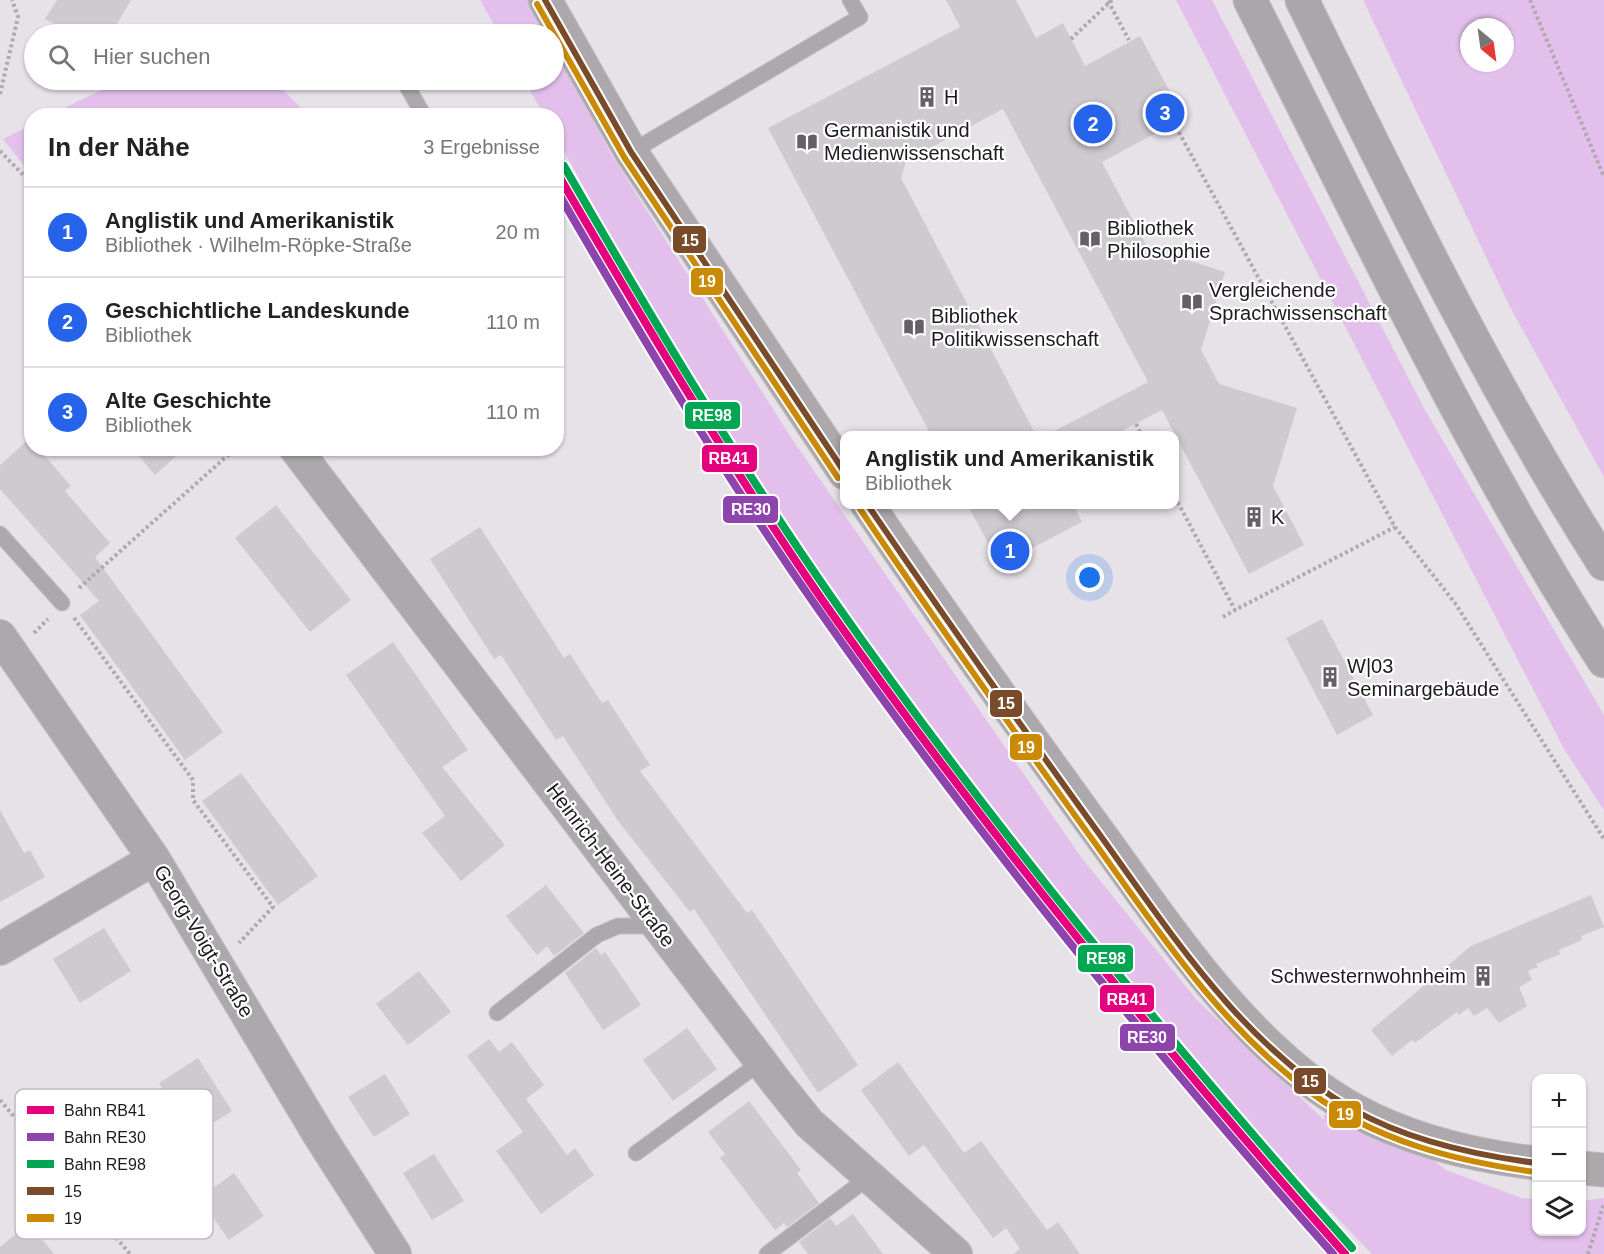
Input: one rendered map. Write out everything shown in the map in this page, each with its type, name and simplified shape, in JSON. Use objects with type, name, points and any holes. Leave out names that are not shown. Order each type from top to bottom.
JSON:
[{"type":"highway","points":[[1251,0],[1426,351],[1495,476],[1604,661]]},
{"type":"highway","points":[[1302,0],[1427,253],[1571,513],[1604,564]]},
{"type":"main road","points":[[545,0],[559,24]]},
{"type":"main road","points":[[564,34],[631,152],[840,466]]},
{"type":"main road","points":[[870,509],[979,669],[1158,914],[1232,1006],[1257,1033],[1298,1071],[1355,1110],[1437,1143],[1500,1158],[1532,1162]]},
{"type":"main road","points":[[1586,1168],[1604,1170]]},
{"type":"street","name":"Heinrich-Heine-Straße","points":[[301,456],[809,1123],[956,1254]]},
{"type":"street","name":"Georg-Voigt-Straße","points":[[7,646],[154,859],[219,964],[319,1135],[394,1254]]},
{"type":"street","points":[[0,949],[154,859]]},
{"type":"lane","points":[[631,152],[860,17],[850,0]]},
{"type":"lane","points":[[409,90],[419,108]]},
{"type":"lane","points":[[0,534],[63,603]]},
{"type":"lane","points":[[497,1013],[597,935],[618,926],[658,926]]},
{"type":"lane","points":[[636,1153],[761,1062]]},
{"type":"lane","points":[[767,1254],[869,1177]]},
{"type":"path","points":[[0,94],[18,16],[12,0]]},
{"type":"path","points":[[1530,0],[1604,177]]},
{"type":"path","points":[[1071,39],[1109,1],[1129,40]]},
{"type":"path","points":[[1176,127],[1395,527],[1455,603],[1604,839]]},
{"type":"path","points":[[0,151],[24,176]]},
{"type":"path","points":[[1136,424],[1140,431]]},
{"type":"path","points":[[7,646],[63,603],[227,456]]},
{"type":"path","points":[[1179,505],[1235,610]]},
{"type":"path","points":[[1223,617],[1395,527]]},
{"type":"path","points":[[63,603],[193,780],[193,800],[273,907],[219,964]]},
{"type":"path","points":[[0,1100],[15,1118]]},
{"type":"path","points":[[1588,1254],[1604,1203]]},
{"type":"path","points":[[117,1239],[130,1254]]},
{"type":"shaded area","points":[[480,0],[528,0],[541,24],[493,24]]},
{"type":"shaded area","points":[[1176,0],[1212,0],[1425,410],[1604,715],[1604,810],[1564,749]]},
{"type":"shaded area","points":[[1363,0],[1604,0],[1604,477],[1510,307]]},
{"type":"shaded area","points":[[564,66],[611,154],[792,439],[1081,857],[1196,999],[1324,1120],[1324,1114],[1428,1156],[1446,1170],[1522,1198],[1532,1199],[1532,1236],[1586,1236],[1586,1200],[1604,1198],[1604,1254],[1372,1254],[1293,1172],[1041,877],[896,687],[748,472],[628,268],[564,151],[564,108],[540,108],[530,90],[564,90]]},
{"type":"shaded area","points":[[101,90],[283,90],[301,108],[64,108]]},
{"type":"shaded area","points":[[24,128],[24,165],[3,139]]},
{"type":"building","points":[[57,0],[131,0],[117,24],[54,24],[45,19]]},
{"type":"building","points":[[946,0],[1016,0],[1036,38],[1063,23],[1085,66],[1140,36],[1184,118],[1102,162],[1147,247],[1225,272],[1201,350],[1219,384],[1297,408],[1273,486],[1304,545],[1249,574],[1179,442],[1179,431],[1173,431],[1162,410],[1122,431],[1055,431],[1148,382],[1003,109],[906,161],[901,178],[1034,431],[929,431],[768,128],[960,27]]},
{"type":"building","points":[[24,443],[24,456],[45,456],[71,486],[65,491],[110,543],[95,557],[223,732],[185,760],[80,615],[99,601],[0,489],[0,465]]},
{"type":"building","points":[[139,456],[176,456],[155,475]]},
{"type":"building","points":[[276,505],[351,600],[310,632],[235,538]]},
{"type":"building","points":[[970,509],[1076,509],[1082,522],[1000,565]]},
{"type":"building","points":[[480,527],[564,658],[570,654],[602,703],[608,700],[650,765],[640,771],[747,913],[752,910],[858,1065],[818,1093],[694,909],[690,912],[618,821],[563,736],[556,740],[501,655],[494,659],[430,559]]},
{"type":"building","name":"W|03 Seminargebäude","points":[[1322,619],[1373,715],[1337,735],[1286,638]]},
{"type":"building","points":[[393,642],[468,750],[442,767],[505,845],[461,881],[422,833],[445,816],[346,675]]},
{"type":"building","points":[[241,773],[318,876],[278,905],[202,801]]},
{"type":"building","points":[[0,810],[24,853],[30,850],[45,877],[0,902]]},
{"type":"building","points":[[546,885],[584,933],[554,956],[547,946],[537,955],[506,916]]},
{"type":"building","name":"Schwesternwohnheim","points":[[1591,895],[1604,927],[1581,936],[1582,940],[1559,950],[1560,954],[1536,964],[1538,967],[1528,971],[1532,980],[1519,987],[1527,1006],[1499,1023],[1487,1008],[1474,1016],[1468,1008],[1459,1015],[1457,1012],[1415,1043],[1412,1040],[1392,1056],[1371,1030],[1471,946]]},
{"type":"building","points":[[104,928],[131,971],[80,1003],[53,959]]},
{"type":"building","points":[[596,948],[601,955],[605,952],[641,1005],[603,1030],[565,973]]},
{"type":"building","points":[[419,971],[451,1012],[408,1045],[376,1004]]},
{"type":"building","points":[[687,1028],[717,1069],[673,1101],[643,1060]]},
{"type":"building","points":[[489,1039],[499,1052],[512,1042],[544,1085],[526,1099],[567,1155],[575,1148],[594,1175],[541,1214],[496,1151],[523,1132],[467,1056]]},
{"type":"building","points":[[198,1058],[232,1111],[213,1123],[213,1089],[163,1089],[159,1083]]},
{"type":"building","points":[[898,1062],[964,1153],[981,1141],[1047,1230],[1058,1222],[1080,1254],[1013,1254],[1020,1249],[1006,1228],[993,1238],[924,1145],[909,1156],[861,1090]]},
{"type":"building","points":[[385,1074],[410,1114],[374,1137],[348,1097]]},
{"type":"building","points":[[749,1101],[801,1170],[797,1173],[819,1203],[787,1227],[784,1223],[775,1230],[720,1158],[725,1154],[708,1132]]},
{"type":"building","points":[[434,1154],[464,1201],[432,1220],[403,1173]]},
{"type":"building","points":[[234,1173],[264,1216],[229,1240],[213,1218],[213,1188]]},
{"type":"building","points":[[853,1214],[883,1254],[808,1254],[799,1242],[830,1218],[836,1226]]},
{"type":"building","points":[[15,1235],[15,1239],[42,1239],[54,1254],[0,1254],[0,1247]]},
{"type":"rail line","name":"RE98","points":[[564,166],[726,437],[794,543],[891,680],[953,764],[1082,929],[1215,1090],[1352,1248]]},
{"type":"rail line","name":"RB41","points":[[564,185],[653,335],[787,549],[884,686],[946,770],[1075,935],[1208,1096],[1345,1254]]},
{"type":"rail line","name":"RE30","points":[[564,203],[714,453],[781,555],[876,690],[938,774],[1065,937],[1197,1097],[1333,1254]]},
{"type":"transit line","name":"15","points":[[545,0],[559,24]]},
{"type":"transit line","name":"19","points":[[537,4],[548,24]]},
{"type":"transit line","name":"15","points":[[564,34],[631,152],[840,466]]},
{"type":"transit line","name":"19","points":[[564,51],[624,157],[838,478]]},
{"type":"transit line","name":"19","points":[[860,509],[1141,907],[1192,975],[1247,1037],[1277,1066],[1310,1092],[1362,1124],[1389,1136],[1446,1155],[1532,1172]]},
{"type":"transit line","name":"15","points":[[870,509],[1007,705],[1178,943],[1241,1018],[1313,1083],[1375,1121],[1442,1145],[1489,1156],[1532,1162]]},
{"type":"place","name":"H","points":[[927,97]]},
{"type":"place","name":"Alte Geschichte","points":[[1165,113]]},
{"type":"place","name":"Geschichtliche Landeskunde","points":[[1093,124]]},
{"type":"place","name":"Germanistik und Medienwissenschaft","points":[[807,142]]},
{"type":"place","name":"Bibliothek Philosophie","points":[[1090,239]]},
{"type":"place","name":"Vergleichende Sprachwissenschaft","points":[[1192,302]]},
{"type":"place","name":"Bibliothek Politikwissenschaft","points":[[914,327]]},
{"type":"place","name":"K","points":[[1254,517]]},
{"type":"place","name":"Anglistik und Amerikanistik","points":[[1010,551]]},
{"type":"place","name":"W|03 Seminargebäude","points":[[1330,677]]},
{"type":"place","name":"Schwesternwohnheim","points":[[1483,976]]}]
